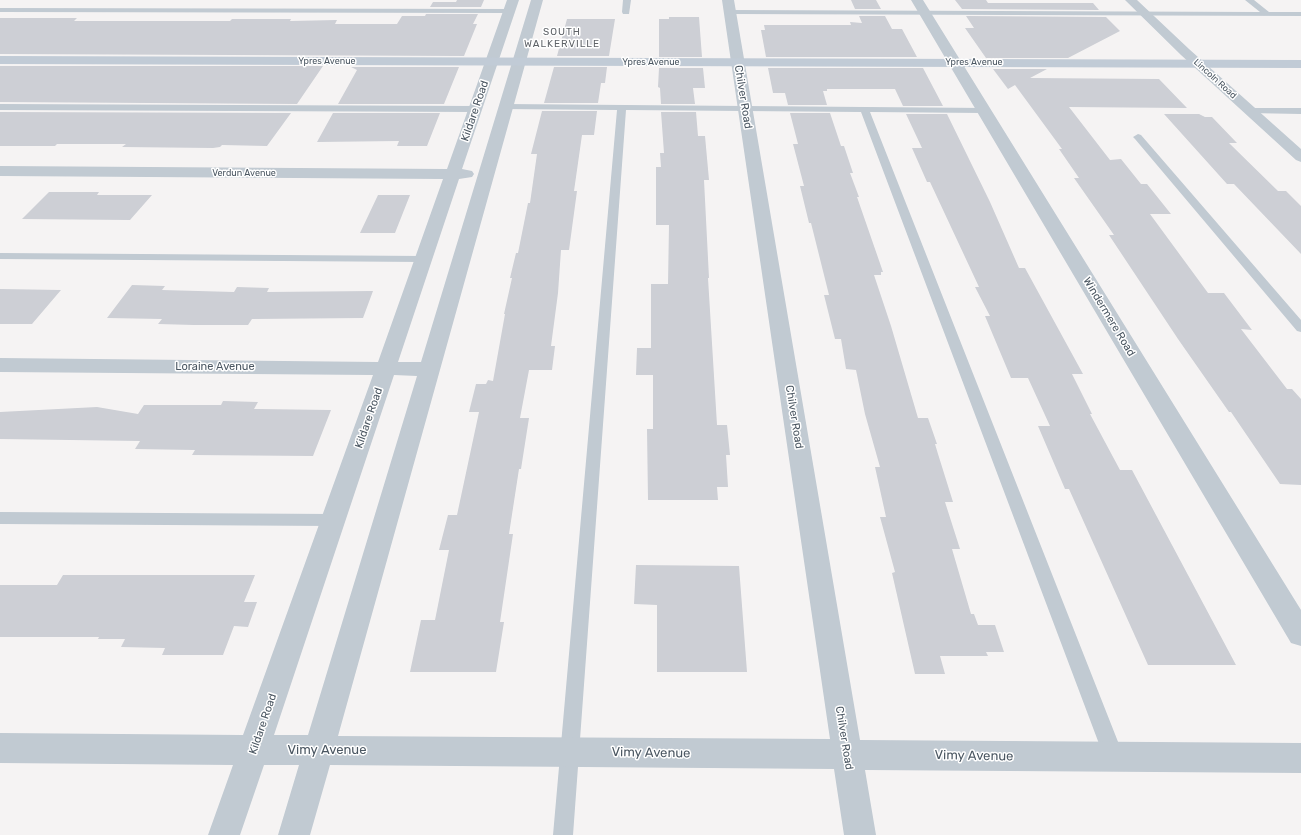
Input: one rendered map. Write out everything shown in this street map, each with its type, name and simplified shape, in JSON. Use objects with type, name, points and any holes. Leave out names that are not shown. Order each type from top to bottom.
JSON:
[{"type":"main road","name":"Ypres Avenue","points":[[0,48],[494,56]]},
{"type":"main road","name":"Ypres Avenue","points":[[0,60],[494,56],[952,56],[1146,51],[1301,52]]},
{"type":"main road","name":"Ypres Avenue","points":[[952,56],[1198,63],[1301,64]]},
{"type":"street","points":[[294,835],[320,750],[537,0]]},
{"type":"street","name":"Chilver Road","points":[[728,0],[860,835]]},
{"type":"street","name":"Windermere Road","points":[[917,0],[1301,634]]},
{"type":"street","name":"Lincoln Road","points":[[1131,0],[1185,52],[1301,156]]},
{"type":"street","name":"Kildare Road","points":[[224,835],[512,6]]},
{"type":"street","name":"Verdun Avenue","points":[[0,171],[487,174]]},
{"type":"street","name":"Loraine Avenue","points":[[0,365],[430,369]]},
{"type":"street","name":"Vimy Avenue","points":[[0,748],[1301,758]]},
{"type":"lane","points":[[626,12],[628,0]]},
{"type":"lane","points":[[1249,0],[1269,15]]},
{"type":"lane","points":[[0,10],[512,6]]},
{"type":"lane","points":[[730,12],[827,10],[925,13],[1148,15],[1301,14]]},
{"type":"lane","points":[[0,107],[476,109]]},
{"type":"lane","points":[[505,107],[983,110]]},
{"type":"lane","points":[[563,835],[622,108]]},
{"type":"lane","points":[[864,110],[1114,757]]},
{"type":"lane","points":[[1251,111],[1301,111]]},
{"type":"lane","points":[[1138,137],[1301,328]]},
{"type":"lane","points":[[0,256],[424,259]]},
{"type":"lane","points":[[0,518],[333,520]]},
{"type":"building","points":[[457,0],[484,0],[481,7],[430,7],[433,2],[456,2]]},
{"type":"building","points":[[851,0],[876,0],[881,9],[855,9]]},
{"type":"building","points":[[955,0],[986,0],[988,3],[1093,3],[1099,10],[962,9]]},
{"type":"building","points":[[426,14],[478,14],[473,24],[477,24],[464,56],[0,54],[0,18],[77,18],[74,21],[230,21],[232,19],[291,19],[290,21],[337,20],[335,24],[397,24],[402,16],[425,16]]},
{"type":"building","points":[[859,16],[885,16],[892,29],[902,29],[917,57],[766,57],[761,30],[765,30],[764,25],[851,25],[850,22],[862,23]]},
{"type":"building","points":[[966,16],[1106,17],[1120,31],[1068,58],[986,58],[965,28],[974,28]]},
{"type":"building","points":[[669,17],[699,17],[702,57],[659,57],[659,19],[669,19]]},
{"type":"building","points":[[567,19],[615,19],[609,56],[557,56]]},
{"type":"building","points":[[0,66],[323,66],[297,104],[0,102]]},
{"type":"building","points":[[351,67],[459,67],[444,104],[338,104],[357,70]]},
{"type":"building","points":[[554,67],[607,67],[605,83],[601,83],[598,103],[544,103]]},
{"type":"building","points":[[659,68],[703,68],[705,88],[693,88],[695,104],[661,104],[660,88],[658,87]]},
{"type":"building","points":[[768,68],[923,68],[943,106],[903,106],[895,89],[827,89],[827,91],[823,91],[827,105],[788,105],[785,93],[773,93]]},
{"type":"building","points":[[993,69],[1047,69],[1030,78],[1159,79],[1187,108],[1069,107],[1110,160],[1121,159],[1141,184],[1147,184],[1171,214],[1150,214],[1208,293],[1224,293],[1252,330],[1241,329],[1287,389],[1292,389],[1301,399],[1301,485],[1280,484],[1231,412],[1229,412],[1178,339],[1109,235],[1114,235],[1074,178],[1079,178],[1059,149],[1062,149],[1015,85],[1008,89]]},
{"type":"building","points":[[542,111],[597,111],[594,135],[582,135],[574,191],[577,191],[569,250],[561,250],[558,293],[551,346],[555,346],[552,370],[529,370],[520,418],[529,418],[509,534],[513,534],[500,622],[504,622],[496,672],[410,672],[421,620],[435,620],[449,550],[439,550],[448,515],[457,515],[479,412],[469,412],[476,384],[486,384],[488,380],[493,381],[504,314],[512,278],[510,278],[516,253],[518,253],[528,203],[530,203],[537,154],[531,154]]},
{"type":"building","points":[[0,112],[291,113],[267,146],[222,145],[220,147],[213,148],[122,147],[126,144],[0,146]]},
{"type":"building","points":[[661,112],[696,112],[698,136],[705,136],[709,180],[704,180],[708,278],[717,425],[727,425],[730,455],[726,455],[728,487],[717,487],[718,500],[648,500],[647,429],[653,429],[653,375],[636,375],[637,348],[651,348],[651,284],[668,284],[669,225],[656,225],[656,167],[661,167],[660,153],[664,153]]},
{"type":"building","points":[[333,113],[440,113],[427,146],[397,146],[399,141],[317,142]]},
{"type":"building","points":[[790,113],[830,113],[841,146],[844,146],[853,173],[850,173],[859,197],[857,197],[883,272],[881,272],[881,275],[874,275],[891,326],[918,418],[928,418],[937,444],[935,444],[953,502],[945,502],[960,549],[952,549],[971,614],[974,614],[978,625],[995,625],[1004,652],[986,652],[988,656],[940,656],[945,674],[915,674],[892,573],[895,572],[880,517],[886,517],[875,467],[880,467],[865,414],[856,370],[846,369],[841,339],[835,339],[824,295],[829,295],[800,186],[804,186],[793,144],[798,144]]},
{"type":"building","points":[[906,114],[947,114],[990,202],[1019,268],[1025,268],[1083,374],[1072,374],[1092,414],[1090,414],[1120,470],[1132,470],[1236,665],[1148,665],[1069,489],[1065,489],[1038,426],[1050,426],[1028,378],[1011,378],[985,316],[990,316],[975,287],[979,287],[930,182],[927,182],[912,148],[922,148]]},
{"type":"building","points":[[1164,114],[1199,114],[1205,117],[1212,117],[1237,143],[1229,143],[1278,191],[1286,191],[1301,206],[1301,254],[1234,184],[1227,184]]},
{"type":"building","points":[[49,192],[99,192],[97,195],[152,195],[130,220],[22,219]]},
{"type":"building","points":[[378,195],[410,195],[395,233],[360,233]]},
{"type":"building","points":[[132,285],[165,286],[162,290],[234,292],[237,287],[269,288],[267,292],[373,291],[363,318],[252,319],[248,325],[194,325],[158,324],[162,319],[107,318]]},
{"type":"building","points":[[0,289],[61,290],[32,324],[0,324]]},
{"type":"building","points":[[223,401],[258,402],[254,409],[331,410],[313,456],[192,455],[195,450],[135,449],[140,441],[0,439],[0,412],[97,407],[138,414],[144,405],[221,405]]},
{"type":"building","points":[[636,565],[739,566],[747,672],[657,672],[657,605],[634,604]]},
{"type":"building","points":[[63,575],[255,575],[244,602],[257,602],[248,627],[234,626],[223,655],[162,655],[165,648],[121,647],[125,639],[98,639],[99,637],[0,637],[0,585],[57,585]]},
{"type":"district","name":"SOUTH WALKERVILLE","points":[[562,38]]}]
